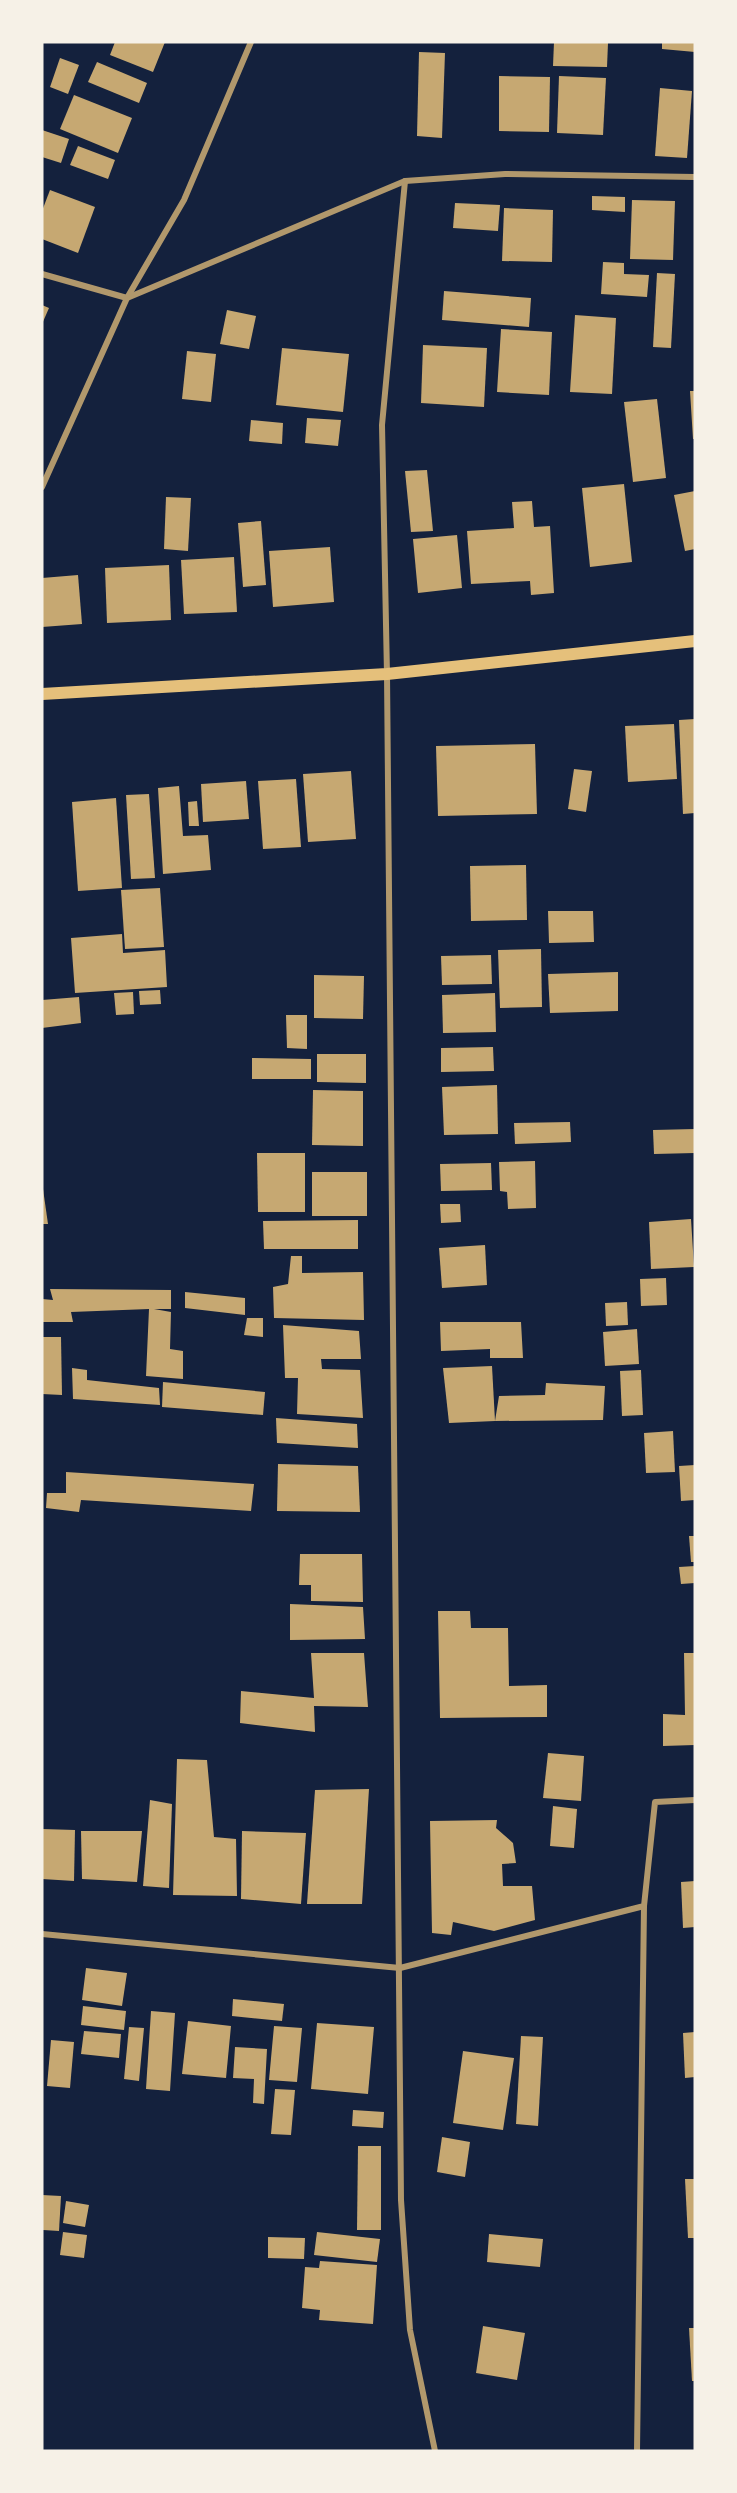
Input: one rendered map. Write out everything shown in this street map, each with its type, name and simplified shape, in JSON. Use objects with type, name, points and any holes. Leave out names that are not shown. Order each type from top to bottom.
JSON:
[{"type":"main road","points":[[42,694],[387,674],[695,641]]},
{"type":"street","points":[[42,487],[127,298],[184,200],[251,42]]},
{"type":"street","points":[[42,274],[127,298],[405,182],[505,174],[695,177]]},
{"type":"street","points":[[405,182],[382,425],[387,674],[401,2200],[410,2330],[435,2451]]},
{"type":"street","points":[[637,2451],[644,1906],[655,1802],[695,1800]]},
{"type":"street","points":[[42,1934],[400,1968],[644,1906]]},
{"type":"building","points":[[115,42],[165,42],[153,72],[110,55]]},
{"type":"building","points":[[554,42],[608,43],[607,67],[553,66]]},
{"type":"building","points":[[662,42],[695,42],[695,52],[662,49]]},
{"type":"building","points":[[419,52],[445,53],[442,138],[417,136]]},
{"type":"building","points":[[60,58],[79,65],[68,94],[50,87]]},
{"type":"building","points":[[97,62],[147,83],[139,103],[88,82]]},
{"type":"building","points":[[499,76],[550,77],[549,132],[499,131]]},
{"type":"building","points":[[559,76],[606,78],[603,135],[557,133]]},
{"type":"building","points":[[660,88],[692,91],[687,158],[655,156]]},
{"type":"building","points":[[74,95],[132,118],[118,153],[60,129]]},
{"type":"building","points":[[42,130],[69,139],[61,163],[42,157]]},
{"type":"building","points":[[78,146],[115,160],[108,179],[70,165]]},
{"type":"building","points":[[50,190],[95,207],[78,253],[42,239],[42,211]]},
{"type":"building","points":[[592,196],[625,197],[625,212],[592,210]]},
{"type":"building","points":[[632,200],[675,201],[673,260],[630,259]]},
{"type":"building","points":[[455,203],[500,205],[498,231],[453,228]]},
{"type":"building","points":[[504,208],[553,210],[552,262],[502,261]]},
{"type":"building","points":[[603,262],[624,263],[624,274],[649,275],[647,297],[601,294]]},
{"type":"building","points":[[657,273],[675,274],[671,348],[653,347]]},
{"type":"building","points":[[444,291],[531,298],[529,327],[442,320]]},
{"type":"building","points":[[42,305],[49,308],[42,324]]},
{"type":"building","points":[[227,310],[256,316],[249,349],[220,344]]},
{"type":"building","points":[[575,315],[616,318],[612,394],[570,392]]},
{"type":"building","points":[[501,329],[552,332],[549,395],[497,392]]},
{"type":"building","points":[[423,345],[487,348],[484,407],[421,403]]},
{"type":"building","points":[[282,348],[349,354],[343,412],[276,405]]},
{"type":"building","points":[[187,351],[216,354],[211,402],[182,399]]},
{"type":"building","points":[[690,391],[695,391],[695,439],[693,439]]},
{"type":"building","points":[[657,399],[666,478],[633,482],[624,402]]},
{"type":"building","points":[[307,418],[341,420],[338,446],[305,443]]},
{"type":"building","points":[[251,420],[283,423],[282,444],[249,441]]},
{"type":"building","points":[[427,470],[433,531],[411,532],[405,471]]},
{"type":"building","points":[[624,484],[632,562],[590,567],[582,488]]},
{"type":"building","points":[[695,491],[695,549],[685,551],[674,495]]},
{"type":"building","points":[[166,497],[191,498],[188,551],[164,549]]},
{"type":"building","points":[[532,501],[534,527],[550,526],[554,593],[531,595],[530,581],[471,584],[467,531],[514,528],[512,502]]},
{"type":"building","points":[[261,521],[266,585],[243,587],[238,523]]},
{"type":"building","points":[[457,535],[462,588],[418,593],[413,539]]},
{"type":"building","points":[[330,547],[334,602],[273,607],[269,551]]},
{"type":"building","points":[[234,557],[237,612],[184,614],[181,560]]},
{"type":"building","points":[[169,565],[171,620],[107,623],[105,568]]},
{"type":"building","points":[[78,575],[82,624],[42,627],[42,578]]},
{"type":"building","points":[[695,719],[695,813],[683,814],[679,720]]},
{"type":"building","points":[[674,724],[677,779],[628,782],[625,726]]},
{"type":"building","points":[[535,744],[537,814],[438,816],[436,746]]},
{"type":"building","points":[[574,769],[592,771],[586,812],[568,809]]},
{"type":"building","points":[[351,771],[356,839],[308,842],[303,774]]},
{"type":"building","points":[[296,779],[301,847],[263,849],[258,781]]},
{"type":"building","points":[[246,781],[249,819],[203,822],[201,784]]},
{"type":"building","points":[[179,786],[183,836],[208,835],[211,870],[163,874],[158,788]]},
{"type":"building","points":[[149,794],[155,878],[131,879],[126,795]]},
{"type":"building","points":[[116,798],[122,888],[78,891],[72,802]]},
{"type":"building","points":[[197,801],[199,826],[189,826],[188,802]]},
{"type":"building","points":[[526,865],[527,920],[471,921],[470,866]]},
{"type":"building","points":[[160,888],[164,947],[125,949],[121,890]]},
{"type":"building","points":[[548,911],[593,911],[594,942],[549,943]]},
{"type":"building","points":[[122,934],[123,953],[165,950],[167,987],[75,993],[71,938]]},
{"type":"building","points":[[541,949],[542,1007],[500,1008],[498,950]]},
{"type":"building","points":[[491,955],[492,984],[442,985],[441,956]]},
{"type":"building","points":[[618,972],[618,1011],[550,1013],[548,974]]},
{"type":"building","points":[[314,975],[364,976],[363,1019],[314,1018]]},
{"type":"building","points":[[160,990],[161,1004],[140,1005],[139,991]]},
{"type":"building","points":[[133,992],[134,1014],[116,1015],[114,993]]},
{"type":"building","points":[[495,993],[496,1032],[443,1033],[442,995]]},
{"type":"building","points":[[79,997],[81,1023],[42,1028],[42,1000]]},
{"type":"building","points":[[286,1015],[307,1015],[307,1049],[287,1048]]},
{"type":"building","points":[[493,1047],[494,1071],[441,1072],[441,1048]]},
{"type":"building","points":[[317,1054],[366,1054],[366,1083],[317,1082]]},
{"type":"building","points":[[252,1058],[311,1059],[311,1079],[252,1079]]},
{"type":"building","points":[[497,1085],[498,1134],[444,1135],[442,1087]]},
{"type":"building","points":[[313,1090],[363,1091],[363,1146],[312,1145]]},
{"type":"building","points":[[570,1122],[571,1142],[515,1144],[514,1123]]},
{"type":"building","points":[[695,1129],[695,1153],[654,1154],[653,1130]]},
{"type":"building","points":[[257,1153],[305,1153],[305,1212],[258,1212]]},
{"type":"building","points":[[535,1161],[536,1208],[508,1209],[507,1192],[500,1191],[499,1162]]},
{"type":"building","points":[[491,1163],[492,1190],[441,1191],[440,1164]]},
{"type":"building","points":[[312,1172],[367,1172],[367,1216],[312,1216]]},
{"type":"building","points":[[43,1189],[48,1224],[42,1224]]},
{"type":"building","points":[[440,1204],[460,1204],[461,1222],[441,1223]]},
{"type":"building","points":[[691,1219],[694,1267],[651,1269],[649,1222]]},
{"type":"building","points":[[358,1220],[358,1249],[264,1249],[263,1221]]},
{"type":"building","points":[[485,1245],[487,1285],[442,1288],[439,1248]]},
{"type":"building","points":[[291,1256],[302,1256],[302,1273],[363,1272],[364,1320],[274,1318],[273,1287],[288,1284]]},
{"type":"building","points":[[666,1278],[667,1305],[641,1306],[640,1279]]},
{"type":"building","points":[[50,1289],[171,1290],[171,1309],[154,1309],[171,1312],[170,1349],[183,1351],[183,1379],[146,1376],[149,1309],[71,1312],[73,1322],[42,1322],[42,1299],[53,1300]]},
{"type":"building","points":[[185,1292],[245,1298],[245,1315],[185,1308]]},
{"type":"building","points":[[627,1302],[628,1325],[606,1326],[605,1303]]},
{"type":"building","points":[[247,1318],[263,1318],[263,1337],[244,1335]]},
{"type":"building","points":[[440,1322],[521,1322],[523,1358],[490,1358],[490,1349],[441,1351]]},
{"type":"building","points":[[283,1325],[359,1331],[361,1359],[321,1359],[322,1369],[360,1370],[363,1418],[297,1414],[298,1378],[285,1378]]},
{"type":"building","points":[[637,1329],[639,1364],[605,1366],[603,1332]]},
{"type":"building","points":[[42,1337],[61,1337],[62,1395],[42,1394]]},
{"type":"building","points":[[492,1366],[495,1421],[449,1423],[443,1368]]},
{"type":"building","points":[[72,1368],[87,1370],[87,1380],[159,1388],[160,1405],[73,1399]]},
{"type":"building","points":[[641,1370],[643,1415],[622,1416],[620,1371]]},
{"type":"building","points":[[163,1382],[265,1392],[263,1415],[162,1407]]},
{"type":"building","points":[[546,1383],[605,1386],[603,1420],[495,1421],[499,1396],[545,1395]]},
{"type":"building","points":[[276,1418],[357,1424],[358,1448],[277,1443]]},
{"type":"building","points":[[673,1431],[675,1472],[646,1473],[644,1433]]},
{"type":"building","points":[[278,1464],[358,1466],[360,1512],[277,1511]]},
{"type":"building","points":[[695,1465],[695,1500],[681,1501],[679,1466]]},
{"type":"building","points":[[66,1472],[254,1484],[251,1511],[81,1500],[79,1512],[46,1508],[47,1493],[66,1493]]},
{"type":"building","points":[[689,1536],[695,1536],[695,1562],[691,1562]]},
{"type":"building","points":[[300,1554],[362,1554],[363,1602],[311,1601],[311,1585],[299,1585]]},
{"type":"building","points":[[695,1566],[695,1583],[681,1584],[679,1567]]},
{"type":"building","points":[[290,1604],[363,1607],[365,1639],[290,1640]]},
{"type":"building","points":[[438,1611],[470,1611],[471,1628],[508,1628],[509,1686],[547,1685],[547,1717],[440,1718]]},
{"type":"building","points":[[311,1653],[364,1653],[368,1707],[314,1706],[315,1732],[240,1723],[241,1691],[314,1698]]},
{"type":"building","points":[[684,1653],[695,1653],[695,1745],[663,1746],[663,1714],[685,1715]]},
{"type":"building","points":[[548,1753],[584,1756],[581,1801],[543,1798]]},
{"type":"building","points":[[177,1759],[207,1760],[214,1837],[236,1839],[237,1896],[173,1895]]},
{"type":"building","points":[[369,1789],[362,1904],[307,1904],[315,1790]]},
{"type":"building","points":[[150,1800],[172,1804],[169,1888],[143,1886]]},
{"type":"building","points":[[553,1806],[577,1809],[574,1848],[550,1846]]},
{"type":"building","points":[[497,1820],[496,1828],[513,1843],[516,1863],[502,1864],[503,1886],[532,1886],[535,1920],[494,1931],[453,1922],[451,1935],[432,1933],[430,1821]]},
{"type":"building","points":[[42,1829],[75,1830],[74,1881],[42,1879]]},
{"type":"building","points":[[81,1831],[142,1831],[137,1882],[82,1879]]},
{"type":"building","points":[[242,1831],[306,1833],[301,1904],[241,1899]]},
{"type":"building","points":[[695,1881],[695,1927],[683,1928],[681,1882]]},
{"type":"building","points":[[86,1968],[127,1973],[122,2006],[82,2000]]},
{"type":"building","points":[[233,1999],[284,2004],[282,2021],[232,2016]]},
{"type":"building","points":[[83,2006],[126,2011],[124,2030],[81,2025]]},
{"type":"building","points":[[151,2011],[175,2013],[170,2091],[146,2089]]},
{"type":"building","points":[[188,2021],[231,2026],[226,2078],[182,2074]]},
{"type":"building","points":[[317,2023],[374,2027],[368,2094],[311,2089]]},
{"type":"building","points":[[274,2026],[302,2028],[297,2082],[269,2080]]},
{"type":"building","points":[[129,2027],[144,2028],[139,2081],[124,2079]]},
{"type":"building","points":[[84,2031],[121,2034],[119,2058],[81,2054]]},
{"type":"building","points":[[695,2032],[695,2077],[685,2078],[683,2033]]},
{"type":"building","points":[[521,2036],[543,2037],[538,2126],[516,2124]]},
{"type":"building","points":[[51,2040],[74,2042],[70,2088],[47,2086]]},
{"type":"building","points":[[235,2047],[267,2049],[264,2104],[253,2103],[254,2079],[233,2078]]},
{"type":"building","points":[[463,2051],[514,2058],[503,2130],[453,2123]]},
{"type":"building","points":[[275,2089],[295,2090],[291,2135],[271,2134]]},
{"type":"building","points":[[353,2110],[384,2112],[383,2128],[352,2126]]},
{"type":"building","points":[[442,2137],[470,2142],[465,2177],[437,2172]]},
{"type":"building","points":[[358,2146],[381,2146],[381,2230],[357,2230]]},
{"type":"building","points":[[685,2179],[695,2179],[695,2238],[688,2238]]},
{"type":"building","points":[[42,2195],[61,2196],[59,2231],[43,2230]]},
{"type":"building","points":[[66,2201],[89,2205],[85,2227],[63,2223]]},
{"type":"building","points":[[63,2232],[87,2235],[84,2258],[60,2255]]},
{"type":"building","points":[[317,2232],[380,2239],[377,2262],[314,2255]]},
{"type":"building","points":[[489,2234],[543,2239],[540,2267],[487,2262]]},
{"type":"building","points":[[268,2237],[305,2238],[304,2259],[268,2258]]},
{"type":"building","points":[[320,2261],[377,2265],[373,2324],[319,2320],[320,2310],[302,2308],[305,2267],[319,2268]]},
{"type":"building","points":[[483,2326],[525,2333],[517,2380],[476,2373]]},
{"type":"building","points":[[689,2328],[695,2328],[695,2381],[692,2381]]}]
